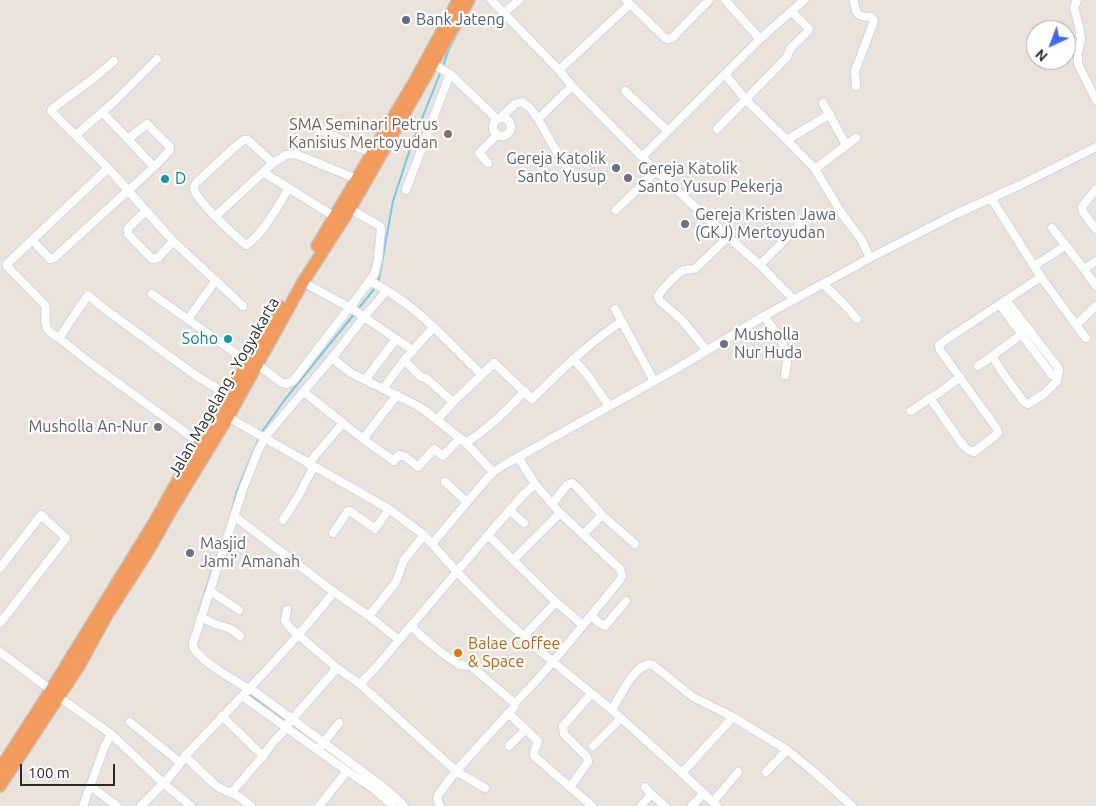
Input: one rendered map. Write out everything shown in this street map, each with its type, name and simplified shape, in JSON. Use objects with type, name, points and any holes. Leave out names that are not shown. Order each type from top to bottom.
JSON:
[{"type":"highway","name":"Jalan Magelang - Yogyakarta","points":[[0,769],[55,693],[79,666],[107,615],[148,551],[228,417],[253,363],[372,153],[419,81],[435,65],[460,2]]},
{"type":"highway","name":"Jalan Magelang - Yogyakarta","points":[[0,786],[228,395],[253,363],[350,209],[419,81],[447,22],[460,2]]},
{"type":"street","points":[[491,0],[559,70],[572,86],[656,170],[760,264],[794,300]]},
{"type":"street","points":[[504,12],[519,0]]},
{"type":"street","points":[[559,70],[628,2],[668,39],[674,36],[709,0]]},
{"type":"street","points":[[725,0],[760,39]]},
{"type":"street","points":[[643,156],[760,39],[804,0]]},
{"type":"street","points":[[854,0],[854,10],[863,17],[871,17],[874,21],[856,71],[856,86]]},
{"type":"street","points":[[1077,0],[1074,8],[1081,39],[1078,64],[1096,100]]},
{"type":"street","points":[[717,128],[787,57],[790,49],[809,30],[792,12]]},
{"type":"street","points":[[76,135],[157,59]]},
{"type":"street","points":[[114,61],[51,110],[108,168],[173,241],[243,306]]},
{"type":"street","points":[[435,65],[447,72],[498,118],[509,120],[511,129],[507,135],[497,135],[493,125],[498,118],[515,104],[522,102],[530,108],[538,118],[571,177]]},
{"type":"street","points":[[406,190],[447,72]]},
{"type":"street","points":[[725,74],[745,99],[815,169],[870,258]]},
{"type":"street","points":[[538,118],[572,86]]},
{"type":"street","points":[[625,91],[668,131]]},
{"type":"street","points":[[823,103],[846,145]]},
{"type":"street","points":[[102,112],[154,166]]},
{"type":"street","points":[[787,140],[830,114]]},
{"type":"street","points":[[32,240],[50,259],[54,258],[170,150],[170,147],[147,124],[128,139]]},
{"type":"street","points":[[313,127],[372,153]]},
{"type":"street","points":[[488,163],[479,153],[497,135]]},
{"type":"street","points":[[815,169],[856,138]]},
{"type":"street","points":[[273,163],[248,140],[242,140],[194,186],[194,190],[206,207],[244,244],[248,244],[262,229],[289,188]]},
{"type":"street","points":[[432,544],[493,472],[518,457],[654,381],[764,316],[870,258],[956,214],[1096,147]]},
{"type":"street","points":[[216,216],[273,163],[286,155],[298,155],[357,179]]},
{"type":"street","points":[[108,168],[7,266],[44,304],[48,331],[200,442]]},
{"type":"street","points":[[616,210],[656,170]]},
{"type":"street","points":[[264,172],[335,217]]},
{"type":"street","points":[[1096,189],[1082,207],[1082,212],[1096,229]]},
{"type":"street","points":[[991,198],[1041,277],[1086,338]]},
{"type":"street","points":[[350,209],[380,226],[378,259],[375,273],[369,281],[357,312],[332,358],[304,392],[262,435],[193,647],[194,650],[219,671],[321,747],[382,786],[404,806]]},
{"type":"street","points":[[146,211],[128,228],[128,234],[149,257],[155,259],[173,241]]},
{"type":"street","points":[[760,264],[799,225]]},
{"type":"street","points":[[1052,228],[1096,286]]},
{"type":"street","points":[[706,351],[682,320],[660,301],[658,297],[667,284],[683,270],[696,268],[728,236]]},
{"type":"street","points":[[1034,266],[1065,246]]},
{"type":"street","points":[[1084,269],[1096,261]]},
{"type":"street","points":[[930,398],[962,444],[970,452],[974,452],[998,433],[940,350],[940,345],[1041,277]]},
{"type":"street","points":[[188,319],[216,280]]},
{"type":"street","points":[[369,281],[406,303],[481,374]]},
{"type":"street","points":[[303,282],[357,312],[408,347]]},
{"type":"street","points":[[824,284],[857,318]]},
{"type":"street","points":[[152,294],[286,384],[293,381],[382,288]]},
{"type":"street","points":[[59,338],[88,295],[195,376],[228,395]]},
{"type":"street","points":[[992,356],[1024,402],[1028,404],[1044,394],[1057,381],[1058,369],[1029,329],[1003,302]]},
{"type":"street","points":[[1003,302],[1022,334],[1052,375],[1058,374]]},
{"type":"street","points":[[1076,325],[1096,306]]},
{"type":"street","points":[[615,309],[654,381]]},
{"type":"street","points":[[764,316],[784,348],[787,359],[785,375]]},
{"type":"street","points":[[438,420],[453,402],[494,363],[532,399],[573,359],[604,333],[622,321]]},
{"type":"street","points":[[383,389],[404,360],[433,328]]},
{"type":"street","points":[[978,366],[1029,329]]},
{"type":"street","points":[[365,380],[396,339]]},
{"type":"street","points":[[332,358],[351,373],[412,403],[438,420],[463,441],[493,472]]},
{"type":"street","points":[[573,359],[609,406]]},
{"type":"street","points":[[404,360],[421,377],[426,378],[453,402]]},
{"type":"street","points":[[911,411],[960,377]]},
{"type":"street","points":[[304,392],[363,439],[394,460],[399,455],[418,467],[434,449],[443,456],[463,441],[482,433],[500,418],[525,391]]},
{"type":"street","points":[[363,439],[397,395]]},
{"type":"street","points":[[228,417],[389,509],[424,535],[457,572],[500,615],[612,710],[715,804],[738,772]]},
{"type":"street","points":[[283,520],[299,496],[311,465],[343,423]]},
{"type":"street","points":[[440,806],[437,799],[438,795],[456,771],[514,708],[514,704],[537,682],[584,626],[622,576],[620,569],[552,504],[535,484],[518,457]]},
{"type":"street","points":[[445,482],[467,502]]},
{"type":"street","points":[[552,504],[567,485],[572,483],[577,486],[602,515],[635,544]]},
{"type":"street","points":[[360,684],[378,666],[523,495],[535,484]]},
{"type":"street","points":[[332,533],[348,511],[375,529],[389,509]]},
{"type":"street","points":[[510,511],[524,523]]},
{"type":"street","points":[[513,560],[560,513]]},
{"type":"street","points":[[0,568],[42,514],[66,538],[0,622]]},
{"type":"street","points":[[583,535],[602,515]]},
{"type":"street","points":[[236,517],[334,592],[370,616],[399,640]]},
{"type":"street","points":[[370,616],[396,582],[404,560],[424,535]]},
{"type":"street","points":[[488,535],[556,602],[584,626]]},
{"type":"street","points":[[210,591],[239,610]]},
{"type":"street","points":[[140,806],[298,636],[334,592]]},
{"type":"street","points":[[591,615],[599,624],[605,626],[626,601]]},
{"type":"street","points":[[524,636],[556,602]]},
{"type":"street","points":[[287,610],[286,624],[298,636],[336,668],[360,684],[456,771],[485,788]]},
{"type":"street","points":[[203,618],[229,628],[240,636]]},
{"type":"street","points":[[411,626],[428,642],[460,665],[472,667],[514,704]]},
{"type":"street","points":[[0,652],[111,734],[163,783],[191,806]]},
{"type":"street","points":[[612,710],[635,673],[645,665],[650,664],[693,698],[733,717],[787,750],[852,806]]},
{"type":"street","points":[[232,792],[336,668]]},
{"type":"street","points":[[247,691],[289,723]]},
{"type":"street","points":[[570,787],[588,760],[564,734],[562,728],[591,694]]},
{"type":"street","points":[[508,713],[538,741],[534,756],[592,806]]},
{"type":"street","points":[[222,716],[263,756]]},
{"type":"street","points":[[682,773],[733,717]]},
{"type":"street","points":[[593,746],[620,719]]},
{"type":"street","points":[[130,722],[181,763]]},
{"type":"street","points":[[321,747],[340,723]]},
{"type":"street","points":[[509,746],[526,729]]},
{"type":"street","points":[[83,806],[111,734]]},
{"type":"street","points":[[321,747],[347,771],[374,789],[393,806]]},
{"type":"street","points":[[766,772],[787,750]]},
{"type":"street","points":[[186,756],[218,787],[232,792],[251,806]]},
{"type":"street","points":[[319,806],[347,771]]},
{"type":"street","points":[[90,786],[117,806]]},
{"type":"street","points":[[645,787],[665,806]]},
{"type":"street","points":[[692,806],[704,793]]},
{"type":"street","points":[[641,806],[651,794]]},
{"type":"waterway","points":[[443,66],[449,49],[466,16]]},
{"type":"waterway","points":[[378,284],[393,201],[411,146],[441,71]]},
{"type":"waterway","points":[[358,309],[375,288]]},
{"type":"waterway","points":[[261,433],[286,398],[355,313]]},
{"type":"waterway","points":[[231,513],[237,491],[259,438]]},
{"type":"waterway","points":[[199,612],[222,541]]},
{"type":"waterway","points":[[248,693],[287,721]]},
{"type":"waterway","points":[[291,724],[320,744]]},
{"type":"waterway","points":[[382,790],[398,806]]},
{"type":"place","name":"Bank Jateng","points":[[406,20]]},
{"type":"place","name":"SMA Seminari Petrus Kanisius Mertoyudan","points":[[448,134]]},
{"type":"place","name":"Gereja Katolik Santo Yusup","points":[[616,168]]},
{"type":"place","name":"Gereja Katolik Santo Yusup Pekerja","points":[[628,178]]},
{"type":"place","name":"D","points":[[165,179]]},
{"type":"place","name":"Gereja Kristen Jawa (GKJ) Mertoyudan","points":[[685,224]]},
{"type":"place","name":"Soho","points":[[228,339]]},
{"type":"place","name":"Musholla Nur Huda","points":[[724,344]]},
{"type":"place","name":"Musholla An-Nur","points":[[158,427]]},
{"type":"place","name":"Masjid Jami' Amanah","points":[[190,553]]},
{"type":"place","name":"Balae Coffee & Space","points":[[458,653]]}]
